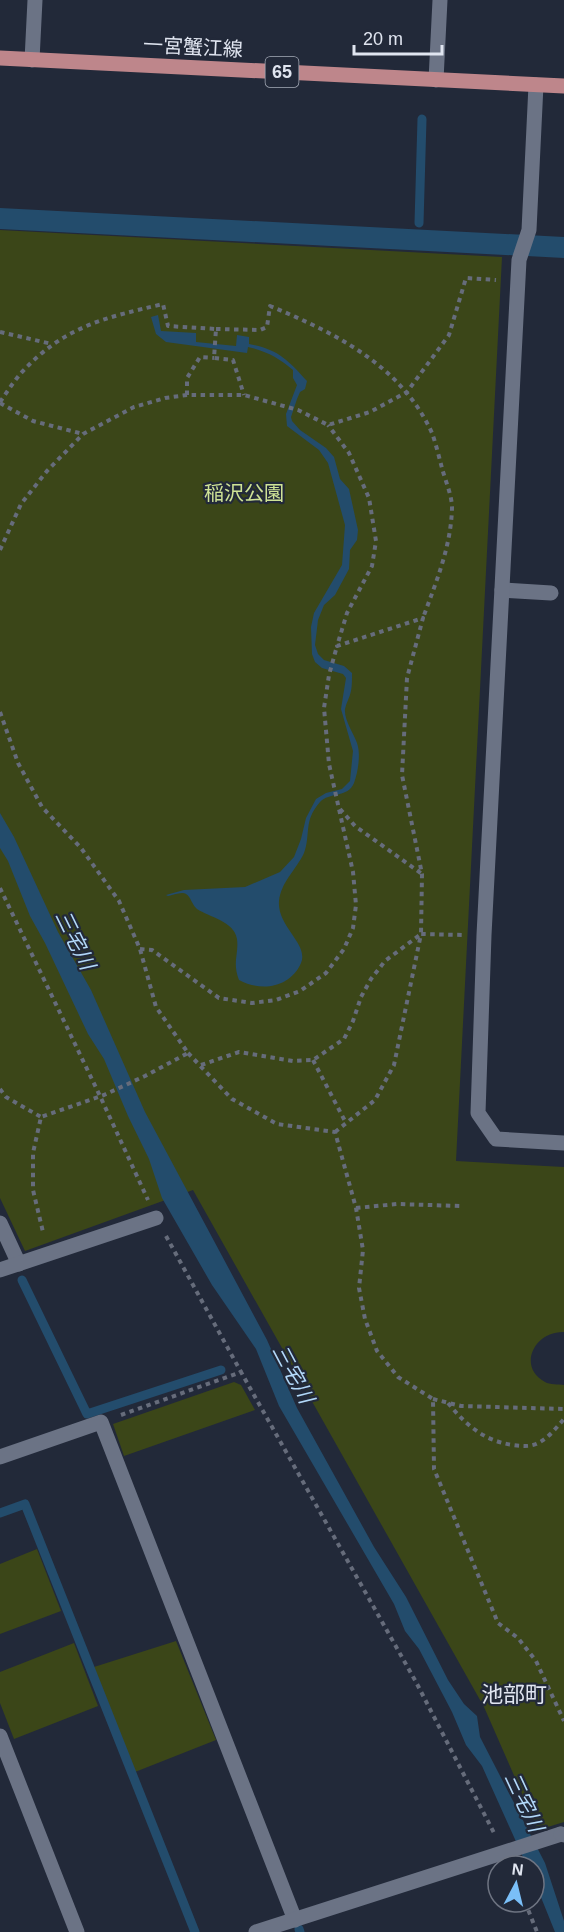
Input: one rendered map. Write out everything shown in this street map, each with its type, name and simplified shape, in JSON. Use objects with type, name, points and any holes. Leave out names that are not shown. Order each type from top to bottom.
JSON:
[{"type":"main road","name":"一宮蟹江線","points":[[0,58],[564,86]]},
{"type":"street","points":[[32,60],[35,0]]},
{"type":"street","points":[[436,80],[440,0]]},
{"type":"street","points":[[536,85],[529,230],[519,260],[484,935],[478,1113],[496,1139],[564,1143]]},
{"type":"street","points":[[502,590],[551,593]]},
{"type":"street","points":[[0,1270],[156,1218]]},
{"type":"street","points":[[0,1223],[19,1264]]},
{"type":"street","points":[[0,1457],[101,1422],[295,1920]]},
{"type":"street","points":[[0,1736],[77,1932]]},
{"type":"street","points":[[256,1932],[562,1835]]},
{"type":"path","points":[[328,425],[370,412],[407,392],[449,334],[466,278],[518,282]]},
{"type":"path","points":[[0,712],[18,763],[42,807],[81,848],[119,901],[140,949],[156,1007],[188,1053],[232,1099],[278,1124],[335,1132],[375,1100],[394,1065],[421,934],[422,874],[402,776],[407,678],[423,618],[447,551],[452,506],[432,433],[407,392],[383,368],[355,346],[315,325],[270,306],[267,327],[260,330],[168,326],[163,304],[78,328],[53,344],[21,372],[0,402],[33,421],[83,434]]},
{"type":"path","points":[[215,357],[216,329]]},
{"type":"path","points":[[0,332],[53,344]]},
{"type":"path","points":[[187,395],[187,378],[200,357],[233,360],[244,395]]},
{"type":"path","points":[[0,550],[21,504],[47,471],[83,434],[134,407],[165,398],[187,395],[244,395],[298,410],[328,425],[349,453],[369,498],[376,540],[372,566],[347,613],[329,675],[324,708],[329,764],[353,872],[356,905],[353,928],[344,949],[326,972],[300,991],[276,1000],[252,1003],[219,998],[152,950],[140,949]]},
{"type":"path","points":[[337,646],[423,618]]},
{"type":"path","points":[[339,809],[355,826],[422,874]]},
{"type":"path","points":[[0,888],[102,1095],[156,1218],[416,1682],[508,1853]]},
{"type":"path","points":[[201,1065],[238,1052],[293,1061],[313,1060],[344,1039],[371,979],[386,961],[421,934],[484,935]]},
{"type":"path","points":[[0,1089],[6,1097],[41,1117],[102,1095],[188,1053]]},
{"type":"path","points":[[313,1060],[346,1123]]},
{"type":"path","points":[[41,1117],[33,1154],[33,1190],[49,1254]]},
{"type":"path","points":[[335,1132],[356,1208],[363,1250],[359,1288],[365,1319],[377,1351],[398,1377],[433,1399],[461,1406],[564,1409]]},
{"type":"path","points":[[356,1208],[397,1204],[460,1206]]},
{"type":"path","points":[[101,1422],[241,1372]]},
{"type":"path","points":[[433,1399],[434,1469],[498,1623],[518,1638],[536,1661],[564,1721]]},
{"type":"path","points":[[448,1403],[462,1420],[483,1437],[524,1447],[536,1444],[548,1436],[564,1419]]},
{"type":"path","points":[[530,1914],[537,1932]]},
{"type":"green space","name":"稲沢公園","points":[[0,230],[502,257],[456,1161],[564,1167],[564,1332],[544,1337],[537,1343],[531,1359],[532,1368],[537,1376],[547,1383],[564,1385],[564,1822],[538,1830],[484,1707],[193,1190],[25,1251],[0,1198]]},
{"type":"green space","points":[[234,1382],[241,1385],[255,1410],[124,1456],[113,1424]]},
{"type":"green space","points":[[37,1549],[61,1611],[0,1634],[0,1564]]},
{"type":"green space","points":[[176,1641],[216,1740],[135,1772],[94,1667]]},
{"type":"green space","points":[[74,1643],[98,1706],[14,1739],[0,1703],[0,1672]]},
{"type":"water","points":[[0,208],[564,237],[564,258],[0,229]]},
{"type":"water","points":[[158,315],[161,331],[196,333],[196,342],[236,346],[237,335],[249,337],[249,344],[275,352],[288,361],[307,381],[305,389],[300,392],[297,399],[291,417],[292,421],[334,457],[340,479],[349,489],[358,530],[357,540],[350,550],[349,569],[335,595],[324,605],[318,620],[315,645],[318,654],[324,660],[344,666],[352,673],[351,691],[345,713],[358,747],[358,768],[351,788],[324,799],[311,815],[304,853],[280,894],[280,910],[283,919],[301,949],[302,956],[301,963],[290,978],[274,985],[256,986],[239,980],[236,968],[237,939],[231,928],[197,909],[186,894],[166,895],[184,890],[245,887],[280,872],[294,857],[306,818],[316,799],[326,793],[342,789],[350,781],[353,751],[341,709],[346,678],[343,674],[322,668],[315,662],[312,654],[311,627],[314,613],[342,565],[345,525],[328,463],[319,450],[287,426],[286,414],[297,385],[293,378],[293,370],[272,355],[248,347],[247,353],[166,342],[156,334],[151,317]]},
{"type":"water","points":[[0,813],[14,837],[58,932],[91,990],[145,1112],[267,1340],[297,1408],[374,1547],[406,1597],[448,1680],[464,1704],[477,1716],[480,1737],[540,1854],[522,1854],[482,1766],[466,1745],[452,1712],[419,1649],[405,1631],[394,1604],[279,1406],[256,1349],[212,1285],[162,1198],[149,1159],[104,1059],[88,1034],[30,916],[8,861],[0,848]]},
{"type":"water","points":[[546,1866],[564,1921],[564,1932],[555,1932],[546,1910]]},
{"type":"waterway","points":[[419,223],[422,119]]},
{"type":"waterway","points":[[22,1280],[87,1414],[221,1370]]},
{"type":"waterway","points":[[0,1513],[25,1504],[195,1932]]},
{"type":"district","name":"池部町","points":[[514,1694]]},
{"type":"water label","name":"三宅川","points":[[75,940]]},
{"type":"water label","name":"三宅川","points":[[293,1374]]},
{"type":"water label","name":"三宅川","points":[[524,1802]]}]
